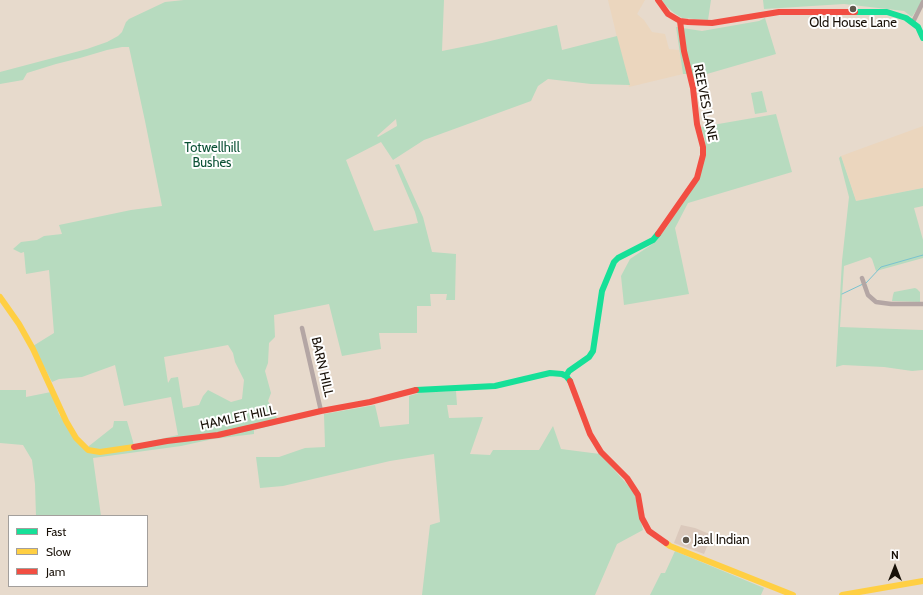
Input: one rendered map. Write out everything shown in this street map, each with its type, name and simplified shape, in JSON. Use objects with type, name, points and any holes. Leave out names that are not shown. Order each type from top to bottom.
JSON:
[{"type":"street","points":[[658,0],[668,14],[680,21],[712,23],[779,12],[805,10],[887,12],[897,14],[913,22],[918,27],[923,38]]},
{"type":"street","points":[[913,22],[923,2]]},
{"type":"street","name":"REEVES LANE","points":[[566,376],[569,371],[589,358],[593,351],[602,291],[614,262],[618,258],[652,240],[697,178],[703,155],[703,147],[697,124],[693,88],[684,51],[680,21]]},
{"type":"street","points":[[862,278],[868,295],[876,302],[891,304],[923,304]]},
{"type":"street","name":"HAMLET HILL","points":[[0,297],[19,324],[33,349],[66,421],[76,438],[88,450],[100,452],[167,441],[218,435],[418,390],[495,386],[550,373],[558,373],[566,376]]},
{"type":"street","name":"BARN HILL","points":[[302,328],[321,411]]},
{"type":"street","points":[[566,376],[575,388],[590,434],[601,452],[627,478],[638,495],[642,518],[649,531],[670,546],[793,595]]},
{"type":"street","points":[[842,595],[923,581]]},
{"type":"shaded area","points":[[608,0],[645,0],[637,14],[644,20],[652,32],[665,34],[669,49],[679,50],[683,74],[629,87]]},
{"type":"shaded area","points":[[923,126],[923,188],[856,201],[841,156]]},
{"type":"shaded area","points":[[681,525],[695,528],[712,535],[704,554],[674,543]]},
{"type":"green space","name":"Totwellhill Bushes","points":[[184,0],[444,0],[442,51],[557,25],[562,50],[617,36],[630,85],[591,84],[548,79],[538,86],[531,101],[424,140],[393,160],[381,142],[346,160],[374,231],[418,223],[415,212],[395,165],[399,164],[423,217],[432,252],[456,254],[455,300],[446,300],[447,294],[430,294],[431,306],[417,306],[417,333],[379,333],[381,349],[342,356],[329,304],[274,315],[275,337],[269,343],[268,363],[265,371],[271,393],[268,401],[277,418],[274,425],[254,430],[254,434],[93,458],[101,515],[36,515],[35,484],[32,460],[23,445],[0,443],[0,390],[26,390],[26,397],[51,392],[59,414],[74,437],[86,451],[89,446],[113,427],[114,421],[127,421],[134,445],[178,435],[171,397],[124,406],[115,365],[82,377],[59,379],[52,382],[33,346],[54,333],[49,270],[26,274],[24,252],[21,253],[13,249],[21,242],[37,240],[44,236],[62,234],[59,225],[131,210],[162,206],[129,47],[107,50],[56,64],[27,73],[23,80],[0,84],[0,72],[87,49],[107,42],[122,32],[126,22],[129,19],[165,2]],"holes":[[[396,119],[397,126],[378,137],[377,136]],[[228,345],[233,353],[235,362],[244,380],[242,399],[231,402],[208,390],[203,396],[199,405],[183,408],[178,377],[171,378],[168,383],[164,357]]]},
{"type":"green space","points":[[662,0],[711,0],[708,20],[682,18],[666,6]]},
{"type":"green space","points":[[763,0],[923,0],[912,17],[904,11],[844,4],[764,9]]},
{"type":"green space","points":[[765,18],[776,54],[693,78],[692,74],[683,74],[676,27],[702,31],[759,21]]},
{"type":"green space","points":[[762,91],[767,112],[755,114],[751,93]]},
{"type":"green space","points":[[776,114],[792,172],[688,203],[675,228],[689,294],[624,305],[621,276],[630,259],[654,243],[667,227],[685,198],[706,155],[705,140],[701,127]]},
{"type":"green space","points":[[841,156],[856,201],[923,188],[923,206],[914,208],[923,240],[923,258],[876,271],[870,257],[844,266],[840,327],[923,330],[923,370],[912,371],[884,367],[843,365],[836,367],[842,261],[849,197],[839,158]]},
{"type":"green space","points":[[915,288],[920,292],[920,302],[892,301],[894,292]]},
{"type":"green space","points":[[456,391],[457,405],[447,405],[449,418],[483,417],[470,454],[490,455],[493,450],[539,450],[553,426],[561,449],[600,454],[634,492],[643,530],[617,544],[595,595],[422,595],[430,525],[440,522],[434,454],[390,461],[283,486],[260,488],[256,457],[279,457],[305,448],[325,447],[324,414],[375,405],[380,427],[409,424],[409,396],[422,392]]},
{"type":"green space","points":[[675,551],[764,588],[761,595],[650,595],[661,573],[665,573]]},
{"type":"waterway","points":[[866,283],[881,267],[923,255]]},
{"type":"waterway","points":[[842,294],[863,284]]},
{"type":"traffic: fast","points":[[855,12],[887,12],[906,18],[918,27],[923,38]]},
{"type":"traffic: fast","points":[[566,376],[569,371],[589,357],[593,351],[602,291],[614,262],[618,258],[653,240],[658,234]]},
{"type":"traffic: fast","points":[[416,390],[495,386],[550,373],[562,374],[570,381]]},
{"type":"traffic: slow","points":[[0,297],[19,324],[33,349],[66,421],[76,438],[88,450],[100,452],[134,447]]},
{"type":"traffic: slow","points":[[666,543],[670,546],[793,595]]},
{"type":"traffic: slow","points":[[842,595],[923,581]]},
{"type":"traffic: jam","points":[[658,0],[668,14],[680,21],[688,22],[712,23],[779,12],[855,12]]},
{"type":"traffic: jam","points":[[658,234],[697,178],[703,155],[703,147],[697,124],[693,88],[684,51],[680,21]]},
{"type":"traffic: jam","points":[[570,381],[590,434],[601,452],[627,478],[638,495],[642,518],[649,531],[666,543]]},
{"type":"traffic: jam","points":[[134,447],[167,441],[218,435],[321,411],[370,402],[416,390]]},
{"type":"place","name":"Old House Lane","points":[[853,9]]},
{"type":"place","name":"Jaal Indian","points":[[686,540]]}]
